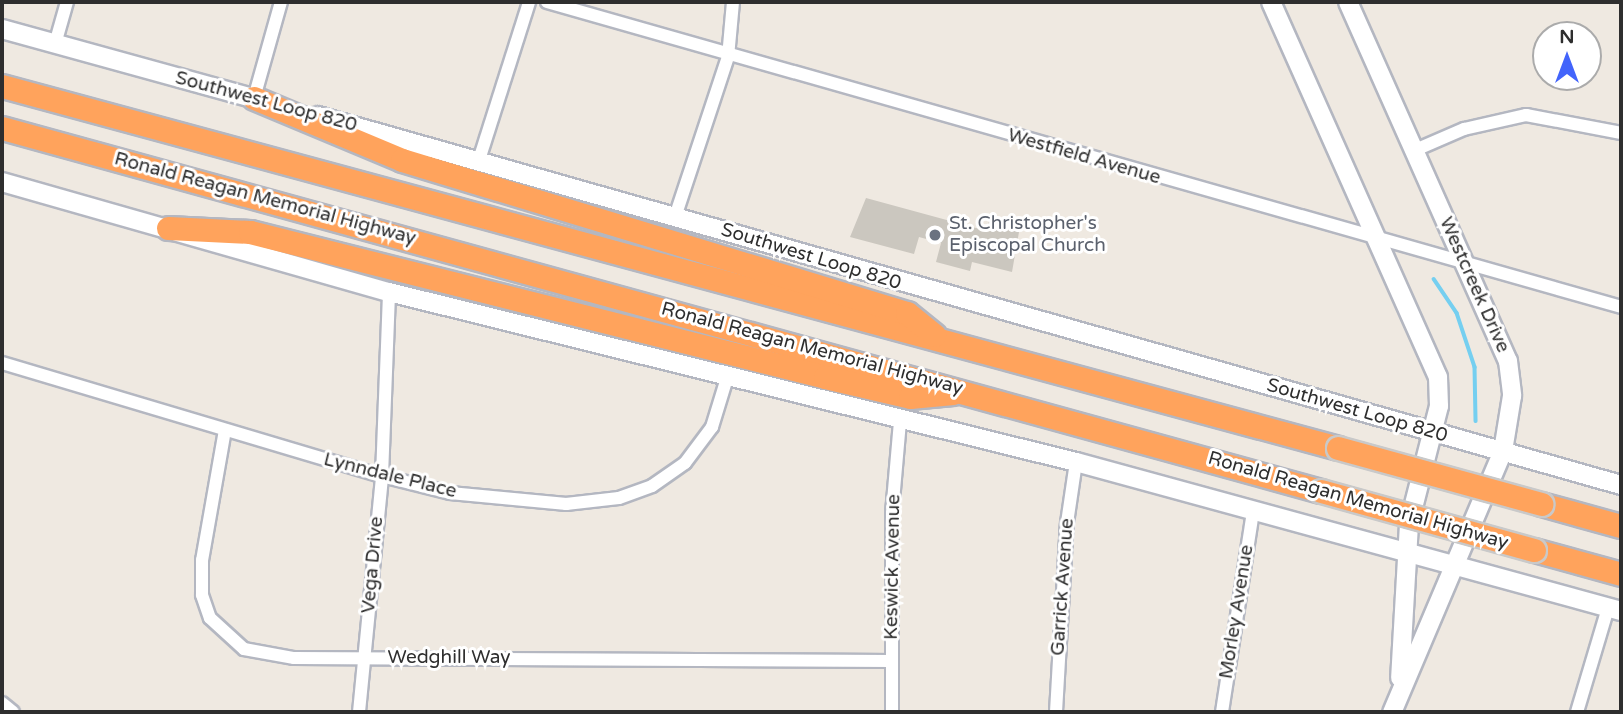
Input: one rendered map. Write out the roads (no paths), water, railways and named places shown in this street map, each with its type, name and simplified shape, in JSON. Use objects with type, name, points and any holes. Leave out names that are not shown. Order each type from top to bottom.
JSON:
[{"type":"highway","name":"Ronald Reagan Memorial Highway","points":[[2,86],[1621,526]]},
{"type":"highway","points":[[254,98],[402,160],[907,313],[942,341]]},
{"type":"highway","name":"Ronald Reagan Memorial Highway","points":[[2,128],[971,392],[1621,574]]},
{"type":"highway","points":[[168,228],[250,232],[910,397],[971,392]]},
{"type":"main road","name":"Westcreek Drive","points":[[1271,2],[1380,240],[1437,377],[1433,433],[1415,484],[1407,553],[1399,691]]},
{"type":"main road","name":"Westcreek Drive","points":[[1348,2],[1508,361],[1512,396],[1503,451],[1392,712]]},
{"type":"main road","name":"Southwest Loop 820","points":[[2,29],[479,160],[1621,485]]},
{"type":"main road","points":[[2,182],[389,292],[900,422],[1076,462],[1615,610]]},
{"type":"street","points":[[55,44],[67,2]]},
{"type":"street","points":[[254,98],[281,2]]},
{"type":"street","points":[[479,160],[529,2]]},
{"type":"street","name":"Westfield Avenue","points":[[547,2],[728,57],[1621,307]]},
{"type":"street","points":[[676,217],[728,57],[733,2]]},
{"type":"street","points":[[1413,151],[1464,129],[1527,115],[1621,133]]},
{"type":"street","name":"Vega Drive","points":[[359,712],[382,476],[389,292]]},
{"type":"street","name":"Lynndale Place","points":[[2,363],[382,476],[493,499],[566,505],[619,498],[652,486],[702,445],[723,401],[727,378]]},
{"type":"street","name":"Keswick Avenue","points":[[892,712],[892,513],[900,422]]},
{"type":"street","name":"Wedghill Way","points":[[225,430],[202,561],[202,595],[210,618],[233,642],[267,655],[892,661]]},
{"type":"street","name":"Garrick Avenue","points":[[1056,712],[1067,523],[1076,462]]},
{"type":"street","name":"Morley Avenue","points":[[1222,712],[1253,512]]},
{"type":"street","points":[[1577,712],[1615,610]]},
{"type":"street","points":[[2,703],[13,712]]},
{"type":"waterway","points":[[1434,279],[1457,313],[1475,367],[1476,421]]},
{"type":"place","name":"St. Christopher's Episcopal Church","points":[[935,235]]}]
